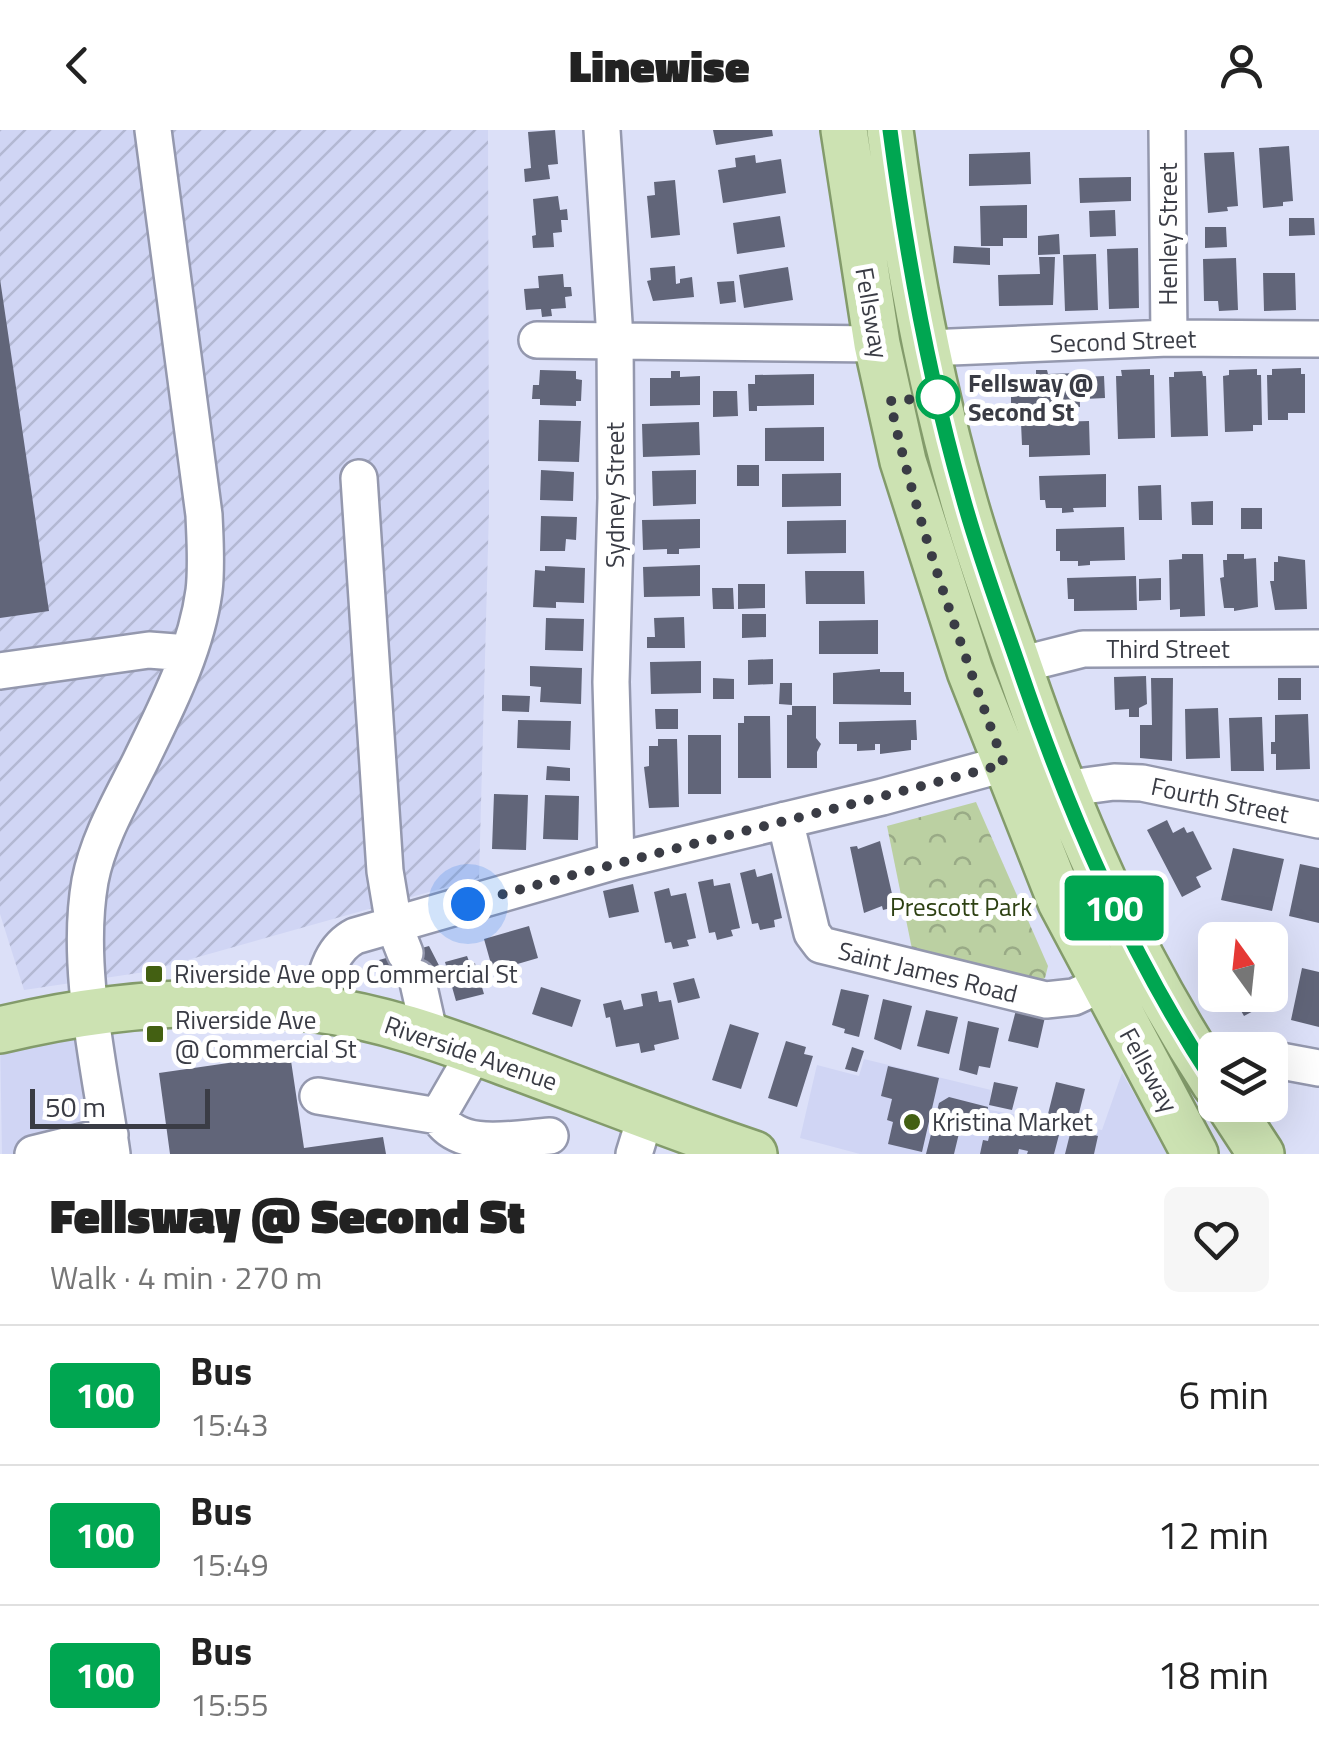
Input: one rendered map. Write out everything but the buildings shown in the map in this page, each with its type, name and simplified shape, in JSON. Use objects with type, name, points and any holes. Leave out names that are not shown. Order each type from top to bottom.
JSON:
[{"type":"main road","name":"Fellsway","points":[[844,130],[877,344],[903,461],[938,578],[1004,764],[1061,902],[1192,1151]]},
{"type":"main road","name":"Fellsway","points":[[890,130],[902,223],[926,348],[961,492],[1018,665],[1062,790],[1111,904],[1198,1051]]},
{"type":"main road","name":"Riverside Avenue","points":[[0,1030],[92,1012],[204,1004],[317,1009],[430,1036],[566,1085],[651,1137],[754,1154]]},
{"type":"main road","name":"Fellsway","points":[[1241,1122],[1260,1154]]},
{"type":"street","points":[[54,1150],[111,1144],[86,942],[91,878],[104,835],[166,708],[188,653],[204,589],[204,515],[153,130]]},
{"type":"street","name":"Sydney Street","points":[[602,130],[614,339],[612,682],[616,861]]},
{"type":"street","name":"Henley Street","points":[[1167,130],[1169,338]]},
{"type":"street","name":"Second Street","points":[[926,348],[1169,338],[1319,338]]},
{"type":"street","points":[[536,340],[877,344]]},
{"type":"street","points":[[359,478],[385,872],[430,1036]]},
{"type":"street","name":"Third Street","points":[[1018,665],[1084,649],[1319,648]]},
{"type":"street","points":[[0,671],[149,650],[188,653]]},
{"type":"street","points":[[317,1009],[329,966],[339,947],[355,936],[405,952],[616,861],[1004,764]]},
{"type":"street","name":"Fourth Street","points":[[1062,790],[1114,782],[1142,783],[1319,820]]},
{"type":"street","name":"Saint James Road","points":[[785,820],[812,934],[827,948],[1046,1000],[1074,997],[1102,984]]},
{"type":"street","points":[[438,1116],[475,1052]]},
{"type":"street","points":[[1288,1062],[1319,1068]]},
{"type":"street","points":[[318,1096],[438,1116],[453,1133],[468,1138],[550,1145],[566,1085]]},
{"type":"shaded area","points":[[0,130],[488,130],[489,510],[479,878],[145,972],[24,990],[0,914]]},
{"type":"shaded area","points":[[87,1017],[105,1154],[2,1154],[0,1037]]},
{"type":"shaded area","points":[[864,1059],[991,1090],[990,1110],[1102,1130],[1122,1073],[1169,1154],[860,1154],[800,1138],[817,1065],[859,1076]]},
{"type":"green space","name":"Prescott Park","points":[[976,802],[1048,966],[1045,978],[1039,981],[913,954],[887,826]]},
{"type":"bus line","name":"100","points":[[890,130],[902,223],[926,348],[961,492],[988,582],[1079,832],[1111,904],[1198,1057]]},
{"type":"place","name":"Fellsway @ Second St","points":[[938,397]]},
{"type":"place","name":"Riverside Ave opp Commercial St","points":[[154,974]]},
{"type":"place","name":"Riverside Ave @ Commercial St","points":[[155,1034]]},
{"type":"place","name":"Kristina Market","points":[[912,1122]]},
{"type":"route","points":[[468,904],[616,861],[1004,764],[938,578],[903,461],[890,401],[938,397]]}]
